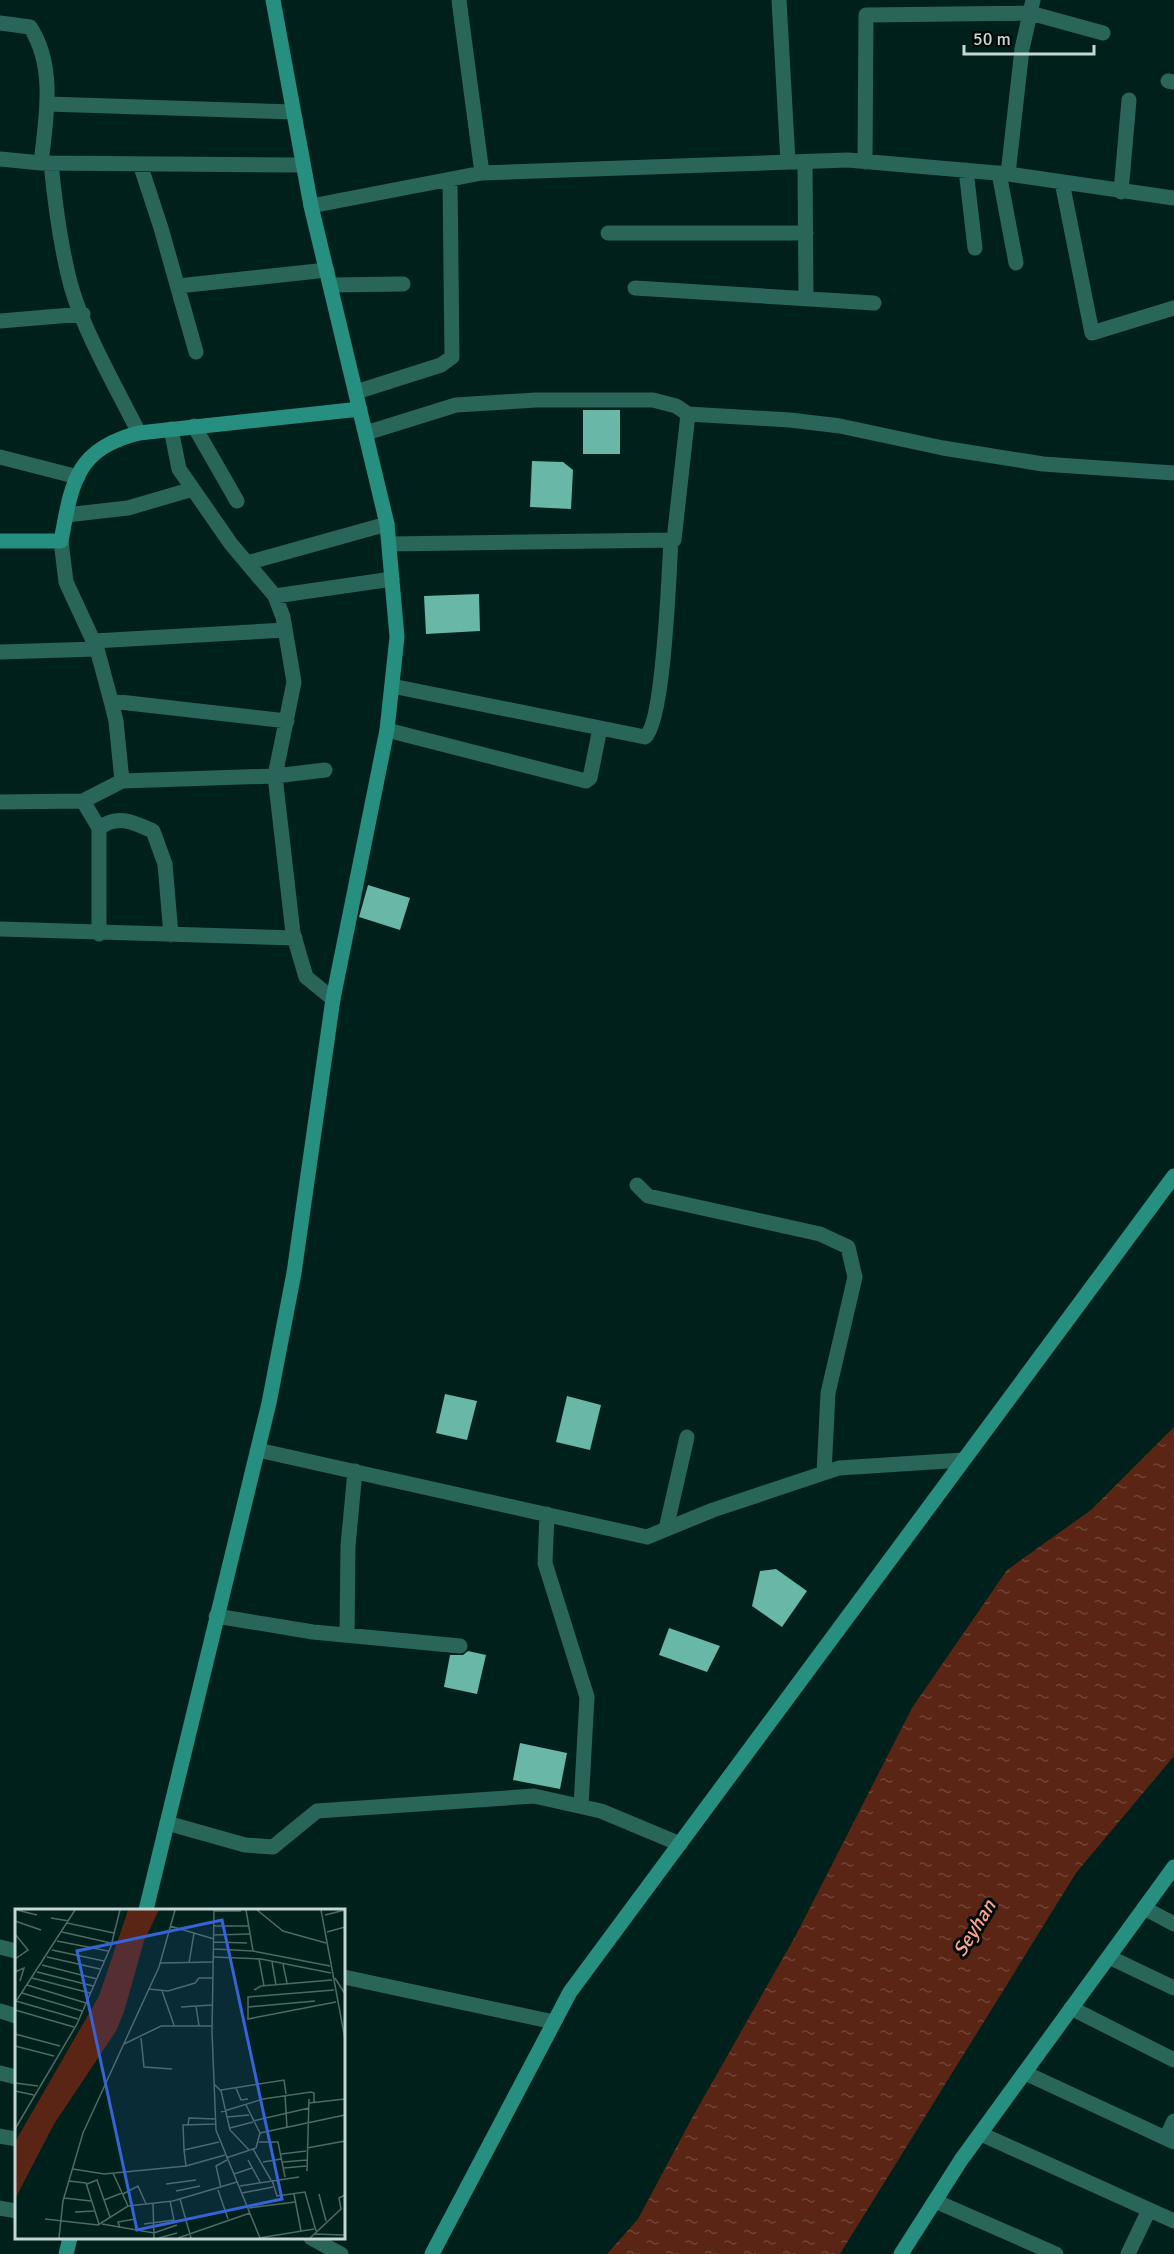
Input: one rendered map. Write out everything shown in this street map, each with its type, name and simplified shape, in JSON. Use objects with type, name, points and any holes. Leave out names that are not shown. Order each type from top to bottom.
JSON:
[{"type":"main road","points":[[146,1909],[258,1450],[294,1274],[333,999],[387,730],[397,637],[387,524],[311,206],[273,0]]},
{"type":"main road","points":[[0,541],[61,541],[69,496],[89,455],[116,439],[139,433],[194,426],[360,409]]},
{"type":"main road","points":[[432,2254],[570,1992],[1174,1176]]},
{"type":"main road","points":[[901,2254],[981,2134],[1174,1867]]},
{"type":"main road","points":[[66,2254],[70,2239]]},
{"type":"street","points":[[459,0],[482,174]]},
{"type":"street","points":[[779,0],[788,162]]},
{"type":"street","points":[[1016,263],[1004,174],[1022,49],[1031,7]]},
{"type":"street","points":[[865,162],[866,15],[1031,7],[1103,33]]},
{"type":"street","points":[[0,23],[30,27],[39,41],[48,104],[46,163],[72,288],[139,433]]},
{"type":"street","points":[[1121,192],[1129,100]]},
{"type":"street","points":[[48,104],[293,112]]},
{"type":"street","points":[[0,159],[46,163],[303,165]]},
{"type":"street","points":[[311,206],[482,174],[788,162],[865,162],[966,170],[1174,198]]},
{"type":"street","points":[[805,162],[806,297]]},
{"type":"street","points":[[140,164],[196,352]]},
{"type":"street","points":[[966,170],[975,248]]},
{"type":"street","points":[[356,392],[441,365],[452,357],[450,180]]},
{"type":"street","points":[[1062,182],[1092,333],[1174,308]]},
{"type":"street","points":[[608,233],[806,233]]},
{"type":"street","points":[[178,286],[328,278],[403,284]]},
{"type":"street","points":[[635,288],[874,303]]},
{"type":"street","points":[[0,321],[83,314]]},
{"type":"street","points":[[366,433],[456,405],[536,400],[653,400],[676,406],[688,414],[790,420],[840,426],[944,448],[1043,464],[1174,473]]},
{"type":"street","points":[[390,544],[674,540],[688,414]]},
{"type":"street","points":[[194,426],[237,501]]},
{"type":"street","points":[[171,429],[179,469],[247,563],[275,596],[285,630],[294,682],[275,776],[295,938],[306,977],[333,999]]},
{"type":"street","points":[[0,457],[78,477]]},
{"type":"street","points":[[66,515],[128,508],[193,489]]},
{"type":"street","points":[[247,563],[387,524]]},
{"type":"street","points":[[392,686],[600,728],[645,736],[651,733],[660,689],[671,540]]},
{"type":"street","points":[[61,541],[66,582],[96,645],[116,721],[122,781]]},
{"type":"street","points":[[275,596],[392,579]]},
{"type":"street","points":[[0,652],[285,630]]},
{"type":"street","points":[[111,702],[287,721]]},
{"type":"street","points":[[387,730],[586,781],[590,778],[600,728]]},
{"type":"street","points":[[0,802],[83,801],[122,781],[275,776],[325,770]]},
{"type":"street","points":[[83,801],[99,828],[99,934]]},
{"type":"street","points":[[99,828],[110,820],[127,819],[153,831],[165,864],[171,935]]},
{"type":"street","points":[[0,929],[99,934],[295,938]]},
{"type":"street","points":[[637,1185],[648,1196],[820,1234],[848,1247],[855,1277],[828,1393],[824,1473]]},
{"type":"street","points":[[666,1529],[687,1437]]},
{"type":"street","points":[[258,1450],[647,1537],[839,1467],[963,1461]]},
{"type":"street","points":[[347,1635],[348,1546],[356,1471]]},
{"type":"street","points":[[547,1514],[545,1563],[587,1697],[581,1806]]},
{"type":"street","points":[[216,1616],[347,1635],[460,1646]]},
{"type":"street","points":[[167,1823],[245,1845],[273,1847],[317,1811],[534,1796],[601,1811],[680,1844]]},
{"type":"street","points":[[1144,1908],[1174,1924]]},
{"type":"street","points":[[0,1947],[15,1951]]},
{"type":"street","points":[[1110,1957],[1174,1988]]},
{"type":"street","points":[[345,1977],[554,2022]]},
{"type":"street","points":[[1071,2008],[1174,2060]]},
{"type":"street","points":[[0,2011],[15,2016]]},
{"type":"street","points":[[0,2073],[15,2077]]},
{"type":"street","points":[[1025,2073],[1170,2140],[1174,2121]]},
{"type":"street","points":[[981,2134],[1174,2221]]},
{"type":"street","points":[[0,2136],[15,2139]]},
{"type":"street","points":[[935,2200],[1056,2254]]},
{"type":"street","points":[[0,2208],[15,2211]]},
{"type":"street","points":[[1128,2254],[1149,2210]]},
{"type":"street","points":[[313,2239],[341,2254]]},
{"type":"water","name":"Seyhan","points":[[1174,1427],[1174,1756],[1076,1873],[840,2254],[607,2254],[638,2219],[692,2118],[796,1935],[912,1708],[1007,1570],[1091,1510]]},
{"type":"building","points":[[583,410],[620,410],[620,454],[583,454]]},
{"type":"building","points":[[532,461],[563,462],[573,470],[571,509],[530,507]]},
{"type":"building","points":[[479,594],[480,631],[426,634],[424,596]]},
{"type":"building","points":[[368,885],[410,898],[400,930],[359,917]]},
{"type":"building","points":[[445,1394],[477,1401],[467,1440],[436,1433]]},
{"type":"building","points":[[567,1396],[601,1405],[590,1450],[556,1442]]},
{"type":"building","points":[[776,1569],[807,1591],[782,1627],[752,1606],[760,1571]]},
{"type":"building","points":[[669,1628],[720,1646],[707,1672],[659,1655]]},
{"type":"building","points":[[468,1651],[486,1655],[477,1694],[444,1687],[450,1655],[463,1655]]},
{"type":"building","points":[[520,1743],[567,1753],[560,1789],[513,1780]]}]
